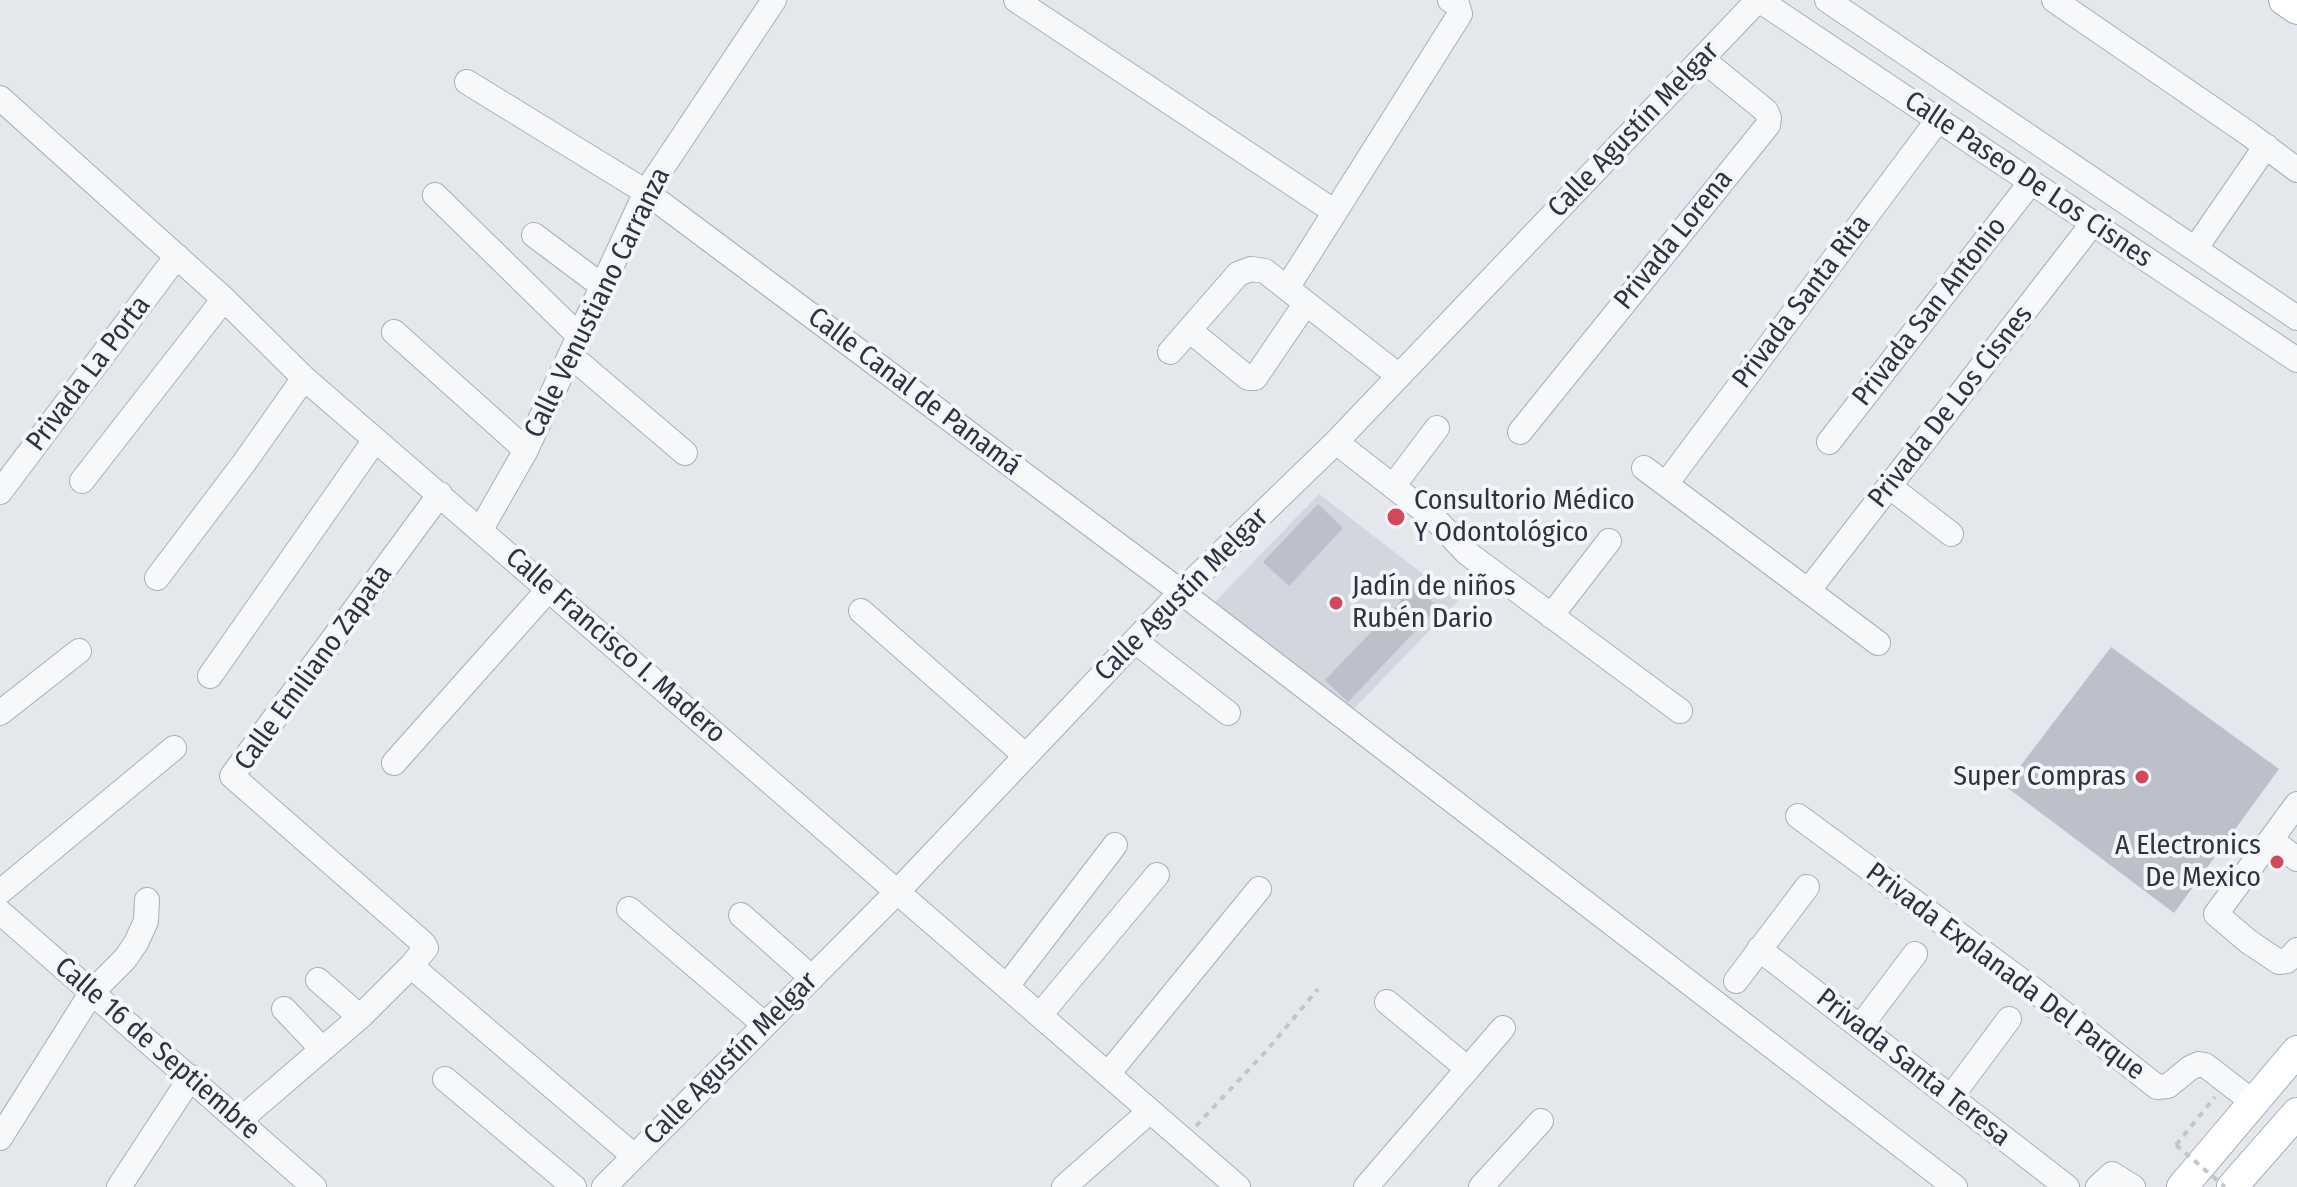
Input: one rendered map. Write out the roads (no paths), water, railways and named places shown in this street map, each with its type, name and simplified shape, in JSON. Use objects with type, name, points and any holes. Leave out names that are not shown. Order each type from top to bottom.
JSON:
[{"type":"main road","points":[[2284,0],[2297,9]]},
{"type":"main road","points":[[2182,1187],[2297,1051]]},
{"type":"main road","points":[[2232,1187],[2297,1113]]},
{"type":"street","name":"Calle Venustiano Carranza","points":[[481,529],[526,450],[646,192],[774,0]]},
{"type":"street","points":[[1016,0],[1335,212]]},
{"type":"street","points":[[1189,330],[1248,378],[1255,378],[1335,212],[1460,14],[1457,4],[1450,0]]},
{"type":"street","name":"Calle Agustín Melgar","points":[[604,1187],[898,891],[1181,592],[1336,442],[1759,0]]},
{"type":"street","name":"Calle Paseo De Los Cisnes","points":[[1759,0],[2297,360]]},
{"type":"street","name":"Calle Paseo De Los Cisnes","points":[[1827,0],[2297,318]]},
{"type":"street","points":[[2054,0],[2297,170]]},
{"type":"street","name":"Privada Lorena","points":[[1520,432],[1768,125],[1766,111],[1702,59]]},
{"type":"street","name":"Calle Canal de Panamá","points":[[467,82],[646,192],[1181,592],[1955,1187]]},
{"type":"street","name":"Calle Francisco I. Madero","points":[[0,98],[224,299],[304,378],[1238,1187]]},
{"type":"street","name":"Privada Santa Rita","points":[[1666,484],[1938,120]]},
{"type":"street","points":[[2195,249],[2266,146]]},
{"type":"street","name":"Privada San Antonio","points":[[1829,442],[2031,182]]},
{"type":"street","points":[[435,195],[576,347],[685,453]]},
{"type":"street","name":"Privada De Los Cisnes","points":[[1808,591],[2093,223]]},
{"type":"street","points":[[534,235],[602,286]]},
{"type":"street","name":"Privada La Porta","points":[[0,492],[177,256]]},
{"type":"street","points":[[1170,352],[1238,274],[1251,269],[1265,271],[1399,376]]},
{"type":"street","points":[[82,481],[224,299]]},
{"type":"street","points":[[394,332],[526,450]]},
{"type":"street","points":[[157,578],[304,378]]},
{"type":"street","points":[[1394,485],[1437,428]]},
{"type":"street","points":[[210,676],[375,440]]},
{"type":"street","points":[[1336,442],[1436,520],[1467,553],[1680,711]]},
{"type":"street","points":[[1644,468],[1878,643]]},
{"type":"street","points":[[1889,486],[1951,534]]},
{"type":"street","name":"Calle Emiliano Zapata","points":[[411,966],[422,954],[425,944],[232,776],[440,494]]},
{"type":"street","points":[[1551,616],[1609,541]]},
{"type":"street","points":[[394,763],[548,590]]},
{"type":"street","points":[[861,611],[1026,756]]},
{"type":"street","points":[[1135,641],[1228,713]]},
{"type":"street","points":[[0,713],[79,651]]},
{"type":"street","points":[[0,892],[174,748]]},
{"type":"street","points":[[2297,804],[2217,911],[2217,916],[2279,962],[2287,961],[2297,950]]},
{"type":"street","name":"Privada Explanada Del Parque","points":[[1798,816],[2034,990],[2157,1087],[2168,1086],[2190,1068],[2205,1065],[2248,1107]]},
{"type":"street","points":[[2271,840],[2297,859]]},
{"type":"street","points":[[1007,986],[1115,845]]},
{"type":"street","points":[[1040,1015],[1157,875]]},
{"type":"street","points":[[1736,981],[1807,887]]},
{"type":"street","points":[[1108,1074],[1259,889]]},
{"type":"street","points":[[0,1138],[92,992],[125,959],[136,943],[146,921],[147,900]]},
{"type":"street","points":[[629,909],[765,1025]]},
{"type":"street","name":"Calle 16 de Septiembre","points":[[0,912],[314,1187]]},
{"type":"street","points":[[741,915],[812,978]]},
{"type":"street","name":"Privada Santa Teresa","points":[[1759,949],[2067,1187]]},
{"type":"street","points":[[1860,1027],[1915,954]]},
{"type":"street","points":[[240,1120],[360,1017],[411,966],[634,1156]]},
{"type":"street","points":[[318,980],[360,1017]]},
{"type":"street","points":[[1387,1002],[1468,1069]]},
{"type":"street","points":[[284,1009],[322,1049]]},
{"type":"street","points":[[1951,1097],[2009,1019]]},
{"type":"street","points":[[1366,1187],[1503,1028]]},
{"type":"street","points":[[119,1187],[191,1077]]},
{"type":"street","points":[[445,1079],[574,1187]]},
{"type":"street","points":[[1064,1187],[1150,1111]]},
{"type":"street","points":[[1481,1187],[1541,1121]]},
{"type":"street","points":[[2098,1187],[2112,1174],[2133,1187]]},
{"type":"place","name":"Consultorio Médico Y Odontológico","points":[[1396,517]]},
{"type":"place","name":"Jadín de niños Rubén Dario","points":[[1336,603]]},
{"type":"place","name":"Super Compras","points":[[2142,777]]},
{"type":"place","name":"A Electronics De Mexico","points":[[2277,862]]}]
